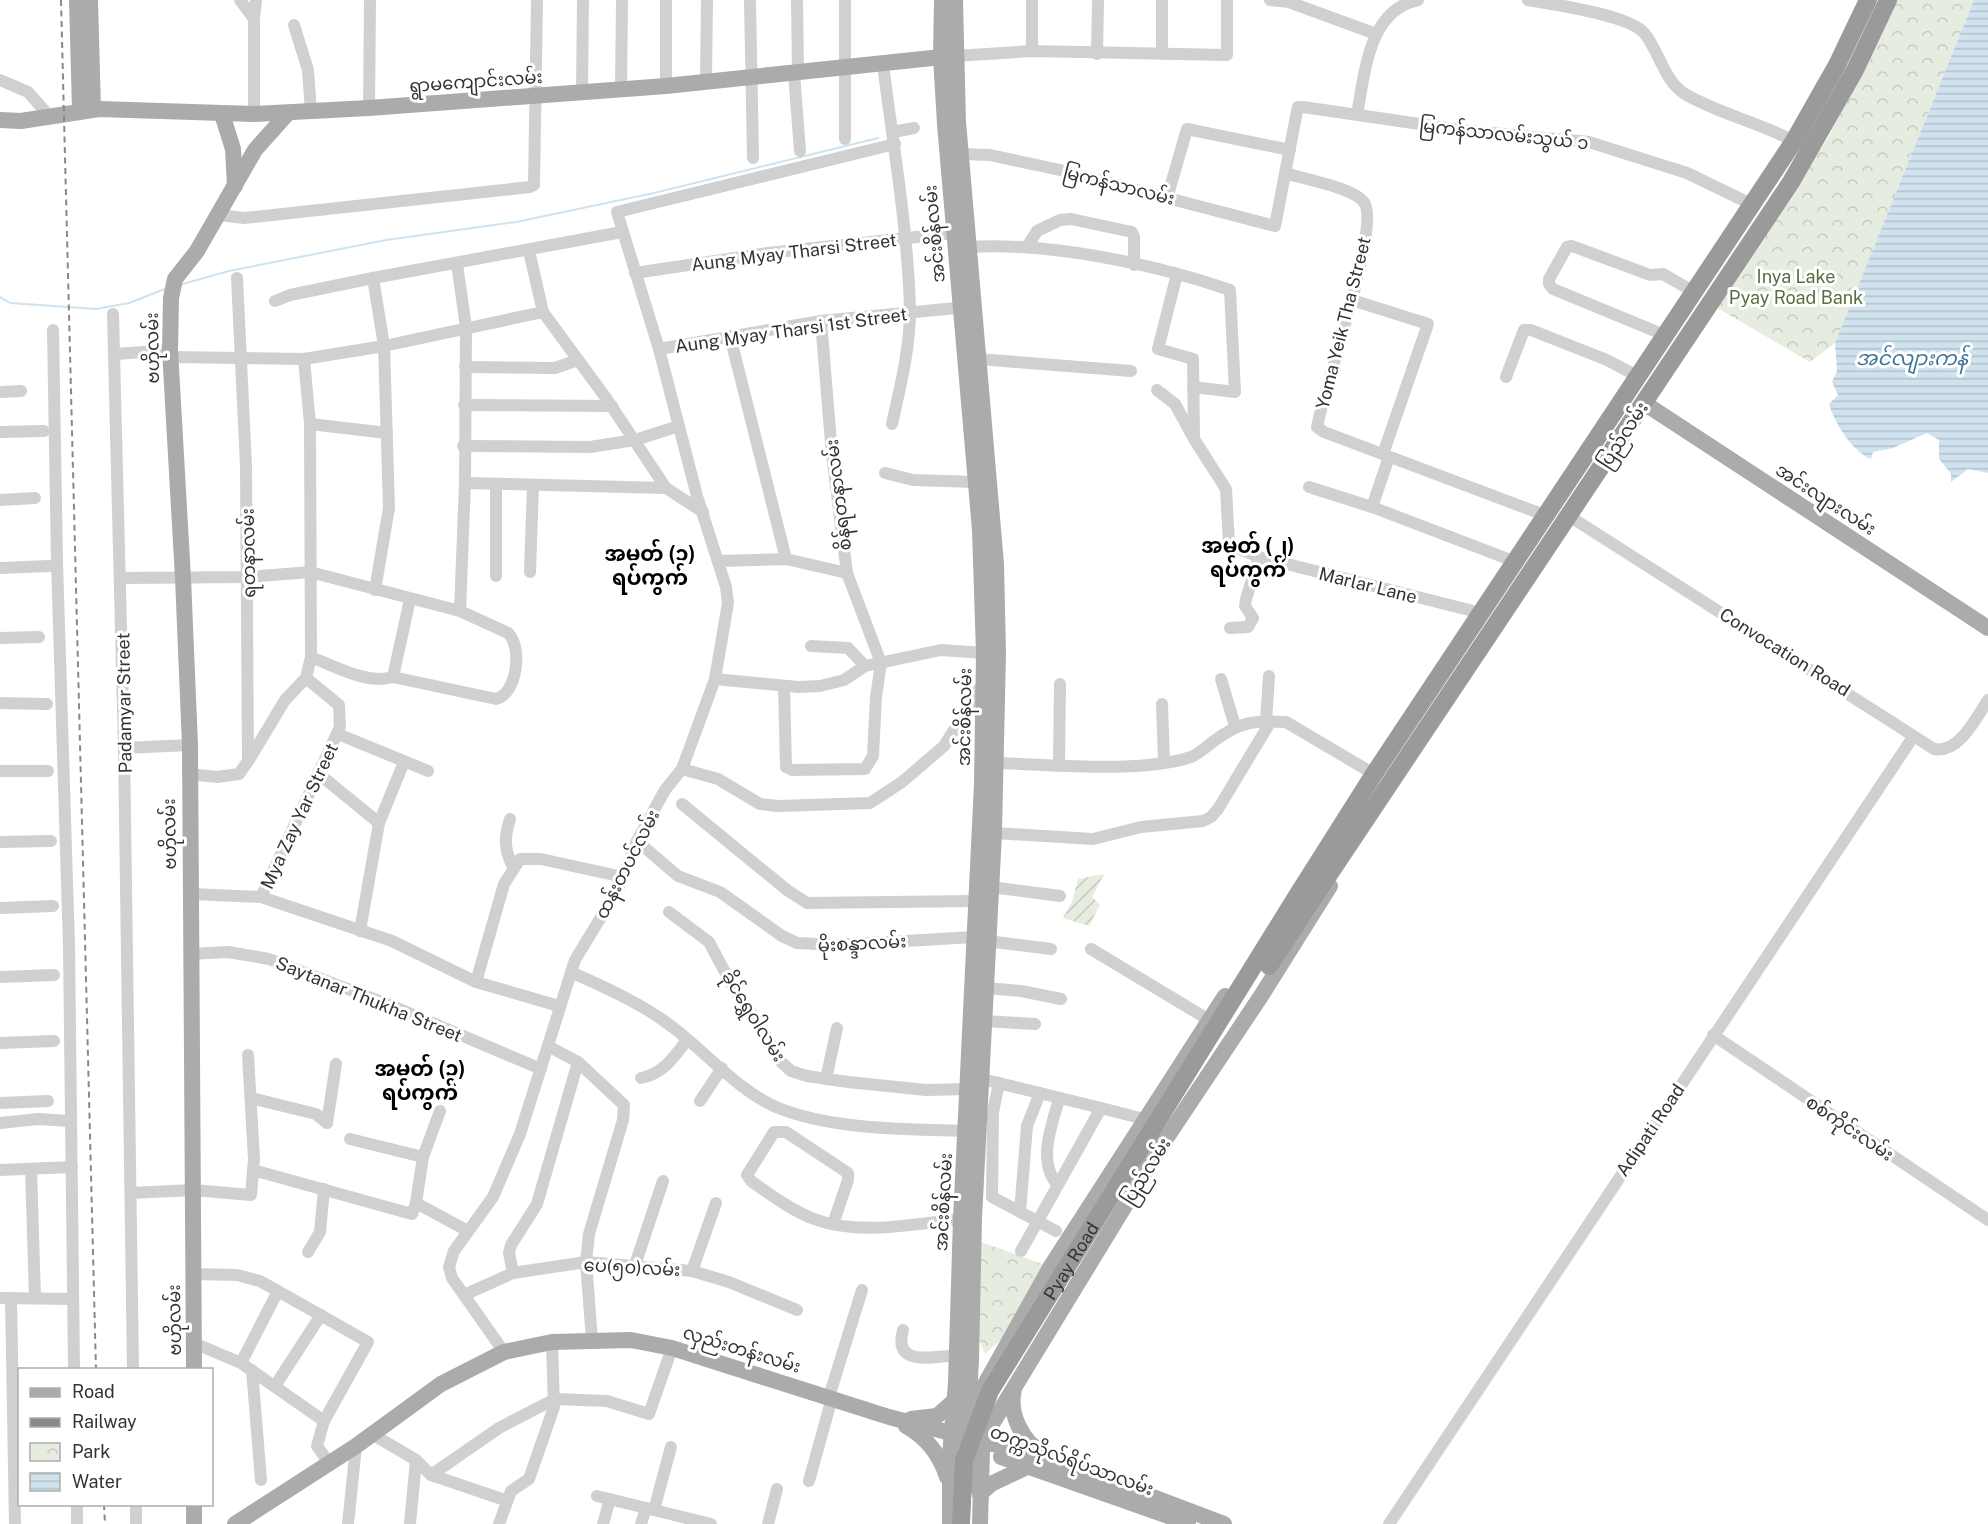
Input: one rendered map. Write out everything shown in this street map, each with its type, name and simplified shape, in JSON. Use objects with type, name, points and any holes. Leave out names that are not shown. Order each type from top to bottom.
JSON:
[{"type":"highway","name":"ပြည်လမ်း","points":[[973,1524],[975,1462],[991,1413],[1020,1361],[1339,858],[1644,403],[1743,237],[1753,205],[1794,141],[1837,65],[1868,0]]},
{"type":"highway","name":"ပြည်လမ်း","points":[[1334,836],[1696,293],[1743,237],[1821,133],[1855,70],[1886,1]]},
{"type":"highway","name":"Pyay Road","points":[[961,1524],[964,1460],[973,1430],[990,1391],[1334,836]]},
{"type":"main road","points":[[77,0],[86,110]]},
{"type":"main road","points":[[86,110],[90,0]]},
{"type":"main road","name":"အင်းစိန်လမ်း","points":[[942,0],[961,154],[969,247],[967,307],[983,584],[984,653],[975,901],[986,988],[974,1218],[971,1337],[954,1401],[958,1436]]},
{"type":"main road","name":"အင်းစိန်လမ်း","points":[[955,0],[948,56],[954,233],[978,359],[996,564],[995,763],[991,886],[981,939],[960,1219],[968,1413],[958,1436]]},
{"type":"main road","name":"ရွာမကျောင်းလမ်း","points":[[0,120],[21,121],[86,110],[222,114],[311,112],[666,86],[948,56]]},
{"type":"main road","points":[[219,215],[255,150],[288,113]]},
{"type":"main road","points":[[222,114],[233,149],[236,187]]},
{"type":"main road","name":"ဗဟိုလမ်း","points":[[194,1368],[188,774],[190,746],[170,353],[171,298],[175,279],[197,251],[219,215]]},
{"type":"main road","points":[[1616,413],[1644,403],[1639,377]]},
{"type":"main road","name":"အင်းလျားလမ်း","points":[[1644,403],[1988,628]]},
{"type":"main road","name":"Pyay Road","points":[[1039,1287],[1304,870],[1327,837],[1334,836]]},
{"type":"main road","name":"ပြည်လမ်း","points":[[980,1524],[984,1446],[1017,1381],[1165,1140],[1319,907],[1339,869],[1339,858]]},
{"type":"main road","points":[[950,1524],[950,1493],[958,1436],[995,1364],[1039,1287],[1066,1300]]},
{"type":"main road","name":"လှည်းတန်းလမ်း","points":[[242,1520],[356,1446],[441,1384],[504,1352],[552,1342],[631,1340],[672,1348],[889,1418],[958,1436]]},
{"type":"main road","points":[[964,1358],[995,1364]]},
{"type":"main road","points":[[1017,1381],[1011,1401],[1018,1424],[1035,1449],[1055,1460]]},
{"type":"main road","points":[[889,1418],[929,1419],[937,1416],[954,1401]]},
{"type":"main road","points":[[889,1418],[920,1435],[936,1452],[947,1475],[950,1493]]},
{"type":"main road","name":"ပြည်လမ်း","points":[[958,1436],[980,1494]]},
{"type":"main road","name":"တက္ကသိုလ်ရိပ်သာလမ်း","points":[[958,1436],[1029,1466],[1191,1524]]},
{"type":"main road","name":"တက္ကသိုလ်ရိပ်သာလမ်း","points":[[984,1446],[1055,1460],[1224,1524]]},
{"type":"main road","points":[[980,1494],[991,1484],[1029,1466]]},
{"type":"main road","points":[[194,1506],[194,1524]]},
{"type":"street","points":[[240,0],[254,19]]},
{"type":"street","points":[[254,114],[256,0]]},
{"type":"street","points":[[369,108],[370,0]]},
{"type":"street","points":[[219,215],[244,218],[530,187],[534,184],[537,0]]},
{"type":"street","points":[[582,93],[583,0]]},
{"type":"street","points":[[621,89],[622,0]]},
{"type":"street","points":[[666,0],[666,86]]},
{"type":"street","points":[[706,81],[707,0]]},
{"type":"street","points":[[750,0],[753,158]]},
{"type":"street","points":[[797,0],[796,72],[800,151]]},
{"type":"street","points":[[845,0],[845,139]]},
{"type":"street","points":[[1032,0],[1032,51]]},
{"type":"street","points":[[1097,54],[1098,0]]},
{"type":"street","points":[[1162,0],[1162,54]]},
{"type":"street","points":[[948,56],[1032,51],[1227,55],[1227,0]]},
{"type":"street","points":[[1270,0],[1289,1],[1376,34]]},
{"type":"street","points":[[1357,114],[1376,34],[1393,11],[1418,0]]},
{"type":"street","points":[[1528,0],[1579,9],[1623,21],[1641,29],[1677,88],[1686,95],[1760,124],[1794,141]]},
{"type":"street","points":[[294,26],[308,70],[311,112]]},
{"type":"street","points":[[883,64],[894,138],[910,312],[900,390],[892,424]]},
{"type":"street","points":[[0,80],[28,92],[48,116]]},
{"type":"street","name":"မြကန်သာလမ်းသွယ် ၁","points":[[1290,150],[1298,107],[1317,109],[1461,130],[1589,142],[1687,173],[1753,205]]},
{"type":"street","points":[[894,138],[914,128]]},
{"type":"street","points":[[1167,198],[1186,129],[1290,150],[1285,173]]},
{"type":"street","name":"ထန်းတပင်လမ်း","points":[[504,1352],[452,1278],[449,1267],[454,1251],[493,1197],[520,1134],[571,972],[623,877],[637,841],[665,790],[682,769],[715,679],[728,603],[726,587],[703,512],[659,349],[617,212],[894,138]]},
{"type":"street","name":"မြကန်သာလမ်း","points":[[961,154],[990,155],[1060,170],[1275,226],[1285,173]]},
{"type":"street","name":"Yoma Yeik Tha Street","points":[[1285,173],[1353,193],[1365,202],[1369,219],[1352,300],[1317,427],[1386,456],[1547,516]]},
{"type":"street","points":[[1027,247],[1042,227],[1071,219],[1132,232],[1134,265]]},
{"type":"street","points":[[275,302],[290,295],[373,278],[622,232]]},
{"type":"street","name":"Aung Myay Tharsi Street","points":[[635,273],[768,253],[954,233]]},
{"type":"street","points":[[1667,336],[1553,289],[1549,284],[1550,279],[1567,247],[1572,246],[1650,275],[1663,274],[1696,293]]},
{"type":"street","points":[[969,247],[1027,247],[1177,274],[1230,290],[1235,392],[1193,387]]},
{"type":"street","points":[[529,251],[543,312],[612,406],[666,488],[703,512]]},
{"type":"street","points":[[457,264],[465,327],[463,446],[465,483],[460,611]]},
{"type":"street","points":[[1177,274],[1158,349],[1193,359],[1194,439]]},
{"type":"street","name":"ရတနာလမ်း","points":[[237,278],[242,357],[249,577],[248,760]]},
{"type":"street","points":[[373,278],[384,346],[389,508],[375,590]]},
{"type":"street","points":[[1352,300],[1428,324],[1372,507]]},
{"type":"street","name":"Aung Myay Tharsi 1st Street","points":[[659,349],[821,321],[967,307]]},
{"type":"street","points":[[116,354],[170,353],[304,359],[384,346],[543,312]]},
{"type":"street","name":"Padamyar Street","points":[[113,314],[121,578],[134,1368]]},
{"type":"street","name":"စိန်ရတနာလမ်း","points":[[821,321],[832,455],[847,573],[881,663]]},
{"type":"street","points":[[53,330],[72,1167],[74,1368]]},
{"type":"street","points":[[1506,377],[1524,330],[1531,330],[1606,360],[1639,377]]},
{"type":"street","points":[[730,336],[786,559]]},
{"type":"street","points":[[188,774],[217,777],[239,774],[285,700],[306,678],[311,657],[310,424],[304,359]]},
{"type":"street","points":[[978,359],[1131,371]]},
{"type":"street","points":[[465,367],[555,368],[578,360]]},
{"type":"street","name":"Marlar Lane","points":[[1156,390],[1175,404],[1226,489],[1229,544],[1258,557],[1481,613]]},
{"type":"street","points":[[0,392],[21,391]]},
{"type":"street","points":[[464,405],[612,406]]},
{"type":"street","points":[[310,424],[387,433]]},
{"type":"street","points":[[463,446],[590,447],[635,440],[679,426]]},
{"type":"street","points":[[0,432],[44,431]]},
{"type":"street","points":[[885,473],[913,480],[976,482]]},
{"type":"street","points":[[465,483],[666,488]]},
{"type":"street","points":[[496,484],[496,576]]},
{"type":"street","points":[[530,572],[533,485]]},
{"type":"street","points":[[1309,487],[1372,507],[1516,562]]},
{"type":"street","points":[[0,500],[35,498]]},
{"type":"street","name":"Convocation Road","points":[[1569,516],[1934,749],[1946,749],[1963,736],[1988,700]]},
{"type":"street","points":[[1230,628],[1248,627],[1253,618],[1245,606],[1258,557]]},
{"type":"street","points":[[718,561],[786,559],[847,573]]},
{"type":"street","points":[[0,568],[49,566]]},
{"type":"street","points":[[121,578],[249,577],[310,572],[460,611],[508,633],[513,638],[517,668],[507,692],[501,698],[496,699],[393,677],[383,680],[363,676],[311,657]]},
{"type":"street","points":[[393,677],[410,599]]},
{"type":"street","points":[[0,638],[39,637]]},
{"type":"street","points":[[811,646],[849,648],[865,666]]},
{"type":"street","points":[[715,679],[784,686],[819,686],[844,680],[865,666],[941,650],[984,653]]},
{"type":"street","points":[[784,686],[786,767],[792,771],[865,769],[873,756],[876,697],[881,663]]},
{"type":"street","points":[[993,833],[1093,840],[1141,827],[1203,821],[1211,817],[1218,809],[1269,721],[1269,676]]},
{"type":"street","name":"Mya Zay Yar Street","points":[[261,897],[338,734],[339,705],[306,678]]},
{"type":"street","points":[[1221,679],[1235,726]]},
{"type":"street","points":[[682,769],[718,779],[760,804],[778,806],[870,803],[902,782],[944,746],[984,682]]},
{"type":"street","points":[[1059,765],[1060,684]]},
{"type":"street","points":[[0,703],[47,704]]},
{"type":"street","points":[[1162,704],[1164,762]]},
{"type":"street","points":[[995,763],[1105,766],[1164,762],[1193,756],[1235,726],[1269,721],[1286,722],[1374,774]]},
{"type":"street","points":[[338,734],[402,758],[404,762],[428,771]]},
{"type":"street","name":"Adipati Road","points":[[1389,1524],[1913,736]]},
{"type":"street","points":[[124,748],[190,746]]},
{"type":"street","points":[[360,931],[379,823],[404,762]]},
{"type":"street","points":[[0,771],[48,771]]},
{"type":"street","points":[[319,774],[379,823]]},
{"type":"street","points":[[682,804],[787,890],[807,903],[975,901]]},
{"type":"street","points":[[510,819],[504,837],[505,850],[513,867]]},
{"type":"street","points":[[0,842],[51,841]]},
{"type":"street","name":"မိုးစန္ဒာလမ်း","points":[[637,841],[678,876],[720,892],[783,936],[797,943],[836,945],[981,939],[1051,949]]},
{"type":"street","points":[[476,982],[504,884],[520,859],[541,859],[623,877]]},
{"type":"street","points":[[991,886],[1060,896]]},
{"type":"street","points":[[189,894],[261,897],[425,954],[476,982],[559,1006]]},
{"type":"street","points":[[0,908],[53,906]]},
{"type":"street","name":"ခိုင်ရွှေဝါလမ်း","points":[[669,912],[709,942],[734,989],[761,1027],[780,1061],[791,1071],[826,1078],[926,1090],[968,1089]]},
{"type":"street","points":[[1091,949],[1209,1020]]},
{"type":"street","name":"Saytanar Thukha Street","points":[[191,954],[228,952],[269,959],[390,1005],[541,1069]]},
{"type":"street","points":[[571,972],[630,1000],[687,1040],[752,1094],[778,1107],[876,1128],[966,1131]]},
{"type":"street","points":[[0,977],[54,975]]},
{"type":"street","points":[[986,988],[1021,991],[1060,999]]},
{"type":"street","points":[[984,1021],[1035,1023]]},
{"type":"street","points":[[826,1078],[837,1028]]},
{"type":"street","name":"စစ်ကိုင်းလမ်း","points":[[1713,1035],[1988,1220]]},
{"type":"street","points":[[641,1078],[657,1074],[687,1040]]},
{"type":"street","points":[[0,1042],[54,1041]]},
{"type":"street","points":[[548,1046],[624,1105],[625,1113],[589,1234],[586,1262],[592,1340]]},
{"type":"street","points":[[131,1193],[193,1190],[251,1195],[253,1170],[248,1055]]},
{"type":"street","points":[[251,1098],[316,1114],[327,1123],[336,1064]]},
{"type":"street","points":[[513,1273],[509,1253],[511,1245],[537,1204],[577,1068]]},
{"type":"street","points":[[700,1101],[722,1068]]},
{"type":"street","points":[[982,1079],[1144,1119]]},
{"type":"street","points":[[999,1083],[993,1112],[991,1194],[999,1201],[1056,1231]]},
{"type":"street","points":[[1020,1212],[1027,1126],[1040,1094]]},
{"type":"street","points":[[1057,1184],[1048,1171],[1047,1162],[1050,1132],[1059,1099]]},
{"type":"street","points":[[0,1103],[48,1101]]},
{"type":"street","points":[[1021,1251],[1101,1108]]},
{"type":"street","points":[[253,1170],[412,1214],[416,1203],[423,1157],[440,1111]]},
{"type":"street","points":[[0,1123],[38,1119],[71,1121]]},
{"type":"street","points":[[833,1224],[848,1180],[848,1173],[786,1132],[774,1132],[747,1175],[751,1181],[796,1211],[833,1224],[900,1226],[960,1219]]},
{"type":"street","points":[[350,1138],[423,1157]]},
{"type":"street","points":[[0,1170],[72,1167]]},
{"type":"street","points":[[30,1169],[35,1298]]},
{"type":"street","points":[[635,1265],[663,1181]]},
{"type":"street","points":[[308,1252],[320,1232],[324,1189]]},
{"type":"street","points":[[416,1203],[468,1231]]},
{"type":"street","points":[[692,1271],[716,1203]]},
{"type":"street","name":"ပေ(၅၀)လမ်း","points":[[464,1294],[513,1273],[586,1262],[692,1271],[729,1282],[797,1310]]},
{"type":"street","points":[[193,1274],[237,1275],[260,1281],[369,1343],[324,1421],[317,1446],[329,1463]]},
{"type":"street","points":[[809,1481],[862,1290]]},
{"type":"street","points":[[261,1480],[246,1366],[278,1291]]},
{"type":"street","points":[[15,1524],[16,1412],[6,1354],[6,1298],[73,1299]]},
{"type":"street","points":[[275,1386],[321,1315]]},
{"type":"street","points":[[903,1330],[900,1342],[901,1349],[906,1355],[964,1358]]},
{"type":"street","points":[[499,1524],[505,1500],[511,1491],[530,1479],[555,1399],[552,1342]]},
{"type":"street","points":[[194,1343],[246,1366],[324,1421]]},
{"type":"street","points":[[431,1475],[498,1428],[555,1399],[606,1401],[649,1414],[672,1348]]},
{"type":"street","points":[[372,1434],[416,1460],[431,1475],[505,1500]]},
{"type":"street","points":[[348,1524],[356,1446]]},
{"type":"street","points":[[641,1524],[650,1509],[671,1447]]},
{"type":"street","points":[[0,1460],[14,1459]]},
{"type":"street","points":[[410,1524],[416,1460]]},
{"type":"street","points":[[768,1524],[777,1489]]},
{"type":"street","points":[[597,1496],[711,1524]]},
{"type":"street","points":[[603,1524],[610,1499]]},
{"type":"street","points":[[76,1506],[77,1524]]},
{"type":"street","points":[[136,1506],[136,1524]]},
{"type":"green space","name":"Inya Lake Pyay Road Bank","points":[[1897,0],[1974,0],[1835,343],[1810,362],[1714,306],[1828,138]]},
{"type":"green space","points":[[1104,874],[1092,897],[1100,905],[1089,926],[1063,918],[1072,902],[1078,879]]},
{"type":"green space","points":[[981,1242],[1045,1265],[1004,1337],[985,1354],[977,1335]]},
{"type":"water","name":"အင်လျားကန်","points":[[1974,0],[1988,0],[1988,473],[1968,469],[1951,482],[1951,474],[1939,459],[1939,440],[1927,433],[1893,448],[1873,452],[1871,459],[1857,450],[1845,436],[1829,404],[1838,395],[1832,382],[1837,371],[1835,343]]},
{"type":"waterway","points":[[179,285],[229,271],[386,240],[516,222],[654,193],[878,138]]},
{"type":"waterway","points":[[0,297],[10,303],[96,309],[129,303],[165,289]]},
{"type":"railway","points":[[61,0],[96,1368]]},
{"type":"railway","points":[[104,1506],[105,1524]]},
{"type":"district","name":"အမှတ် (၂) ရပ်ကွက်","points":[[1248,557]]},
{"type":"district","name":"အမှတ် (၁) ရပ်ကွက်","points":[[650,565]]},
{"type":"district","name":"အမှတ် (၃) ရပ်ကွက်","points":[[420,1080]]}]
